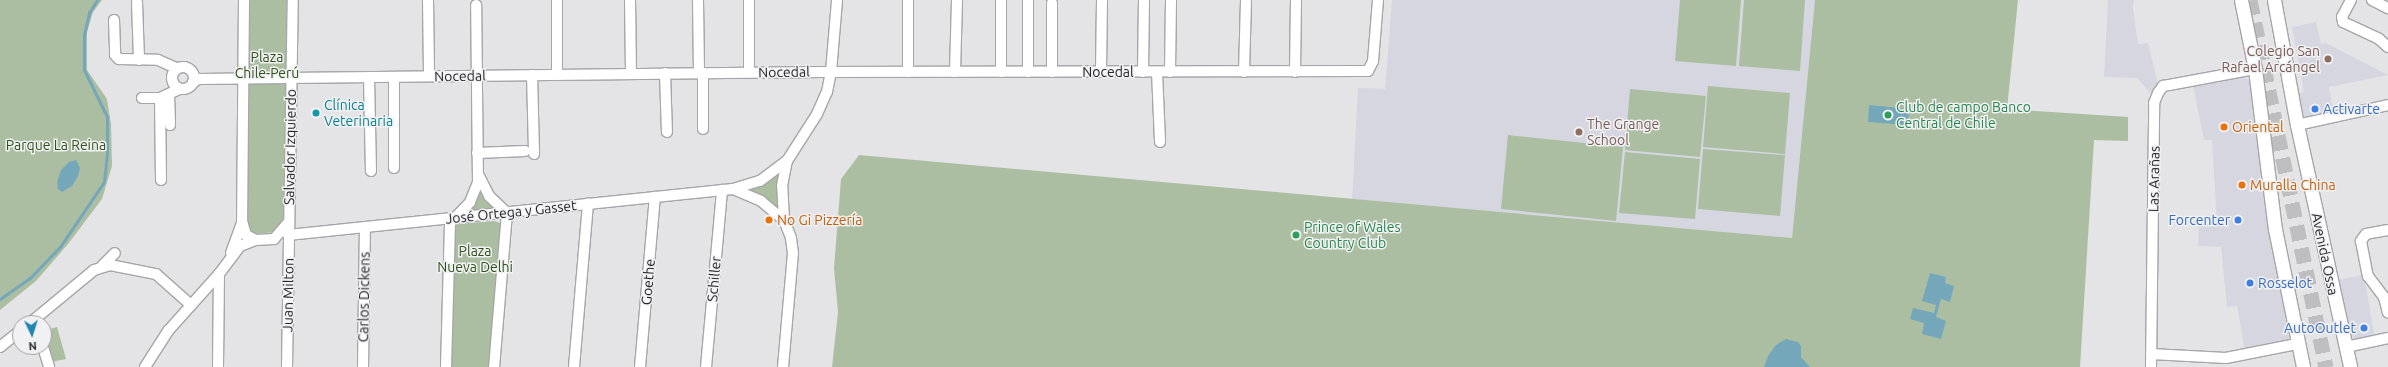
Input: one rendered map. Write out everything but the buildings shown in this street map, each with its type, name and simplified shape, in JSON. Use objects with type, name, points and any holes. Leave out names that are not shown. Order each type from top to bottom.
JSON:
[{"type":"main road","points":[[2241,0],[2255,69],[2275,229],[2302,367]]},
{"type":"main road","name":"Avenida Ossa","points":[[2274,0],[2297,125],[2350,367]]},
{"type":"street","points":[[244,0],[242,221],[246,235],[256,240]]},
{"type":"street","name":"Salvador Izquierdo","points":[[288,223],[293,0]]},
{"type":"street","points":[[428,0],[429,76]]},
{"type":"street","points":[[557,0],[558,75]]},
{"type":"street","points":[[630,0],[631,74]]},
{"type":"street","points":[[698,0],[703,129]]},
{"type":"street","points":[[749,0],[749,72]]},
{"type":"street","points":[[783,367],[793,253],[791,238],[784,220],[782,186],[787,162],[824,102],[831,72],[837,0]]},
{"type":"street","points":[[908,0],[908,72]]},
{"type":"street","points":[[950,0],[952,72]]},
{"type":"street","points":[[952,72],[957,0]]},
{"type":"street","points":[[1001,0],[1001,72]]},
{"type":"street","points":[[1028,0],[1028,72]]},
{"type":"street","points":[[1101,72],[1102,0]]},
{"type":"street","points":[[1143,72],[1144,0]]},
{"type":"street","points":[[1170,72],[1171,0]]},
{"type":"street","points":[[1244,72],[1246,0]]},
{"type":"street","points":[[1295,72],[1296,0]]},
{"type":"street","name":"Nocedal","points":[[195,79],[749,72],[1368,72],[1373,61],[1378,0]]},
{"type":"street","points":[[2351,0],[2342,17],[2343,22],[2379,39],[2388,47]]},
{"type":"street","points":[[2372,0],[2388,8]]},
{"type":"street","points":[[137,2],[139,60]]},
{"type":"street","points":[[1052,3],[1052,72]]},
{"type":"street","points":[[446,367],[450,227],[453,218],[465,208],[474,197],[478,174],[476,5]]},
{"type":"street","points":[[114,20],[115,55],[119,60],[158,60],[173,70],[187,67],[195,79],[188,88],[142,98]]},
{"type":"street","name":"Las Arañas","points":[[2150,367],[2154,103],[2163,86],[2255,69]]},
{"type":"street","points":[[170,125],[171,78],[173,70]]},
{"type":"street","points":[[1157,72],[1160,142]]},
{"type":"street","points":[[665,73],[667,132]]},
{"type":"street","points":[[477,154],[530,153],[532,75]]},
{"type":"street","points":[[369,77],[371,171]]},
{"type":"street","points":[[394,77],[394,168]]},
{"type":"street","points":[[161,180],[171,92]]},
{"type":"street","points":[[2297,125],[2388,105]]},
{"type":"street","name":"José Ortega y Gasset","points":[[288,235],[733,189],[760,181],[787,162]]},
{"type":"street","points":[[478,174],[489,196],[507,213],[494,367]]},
{"type":"street","name":"José Ortega y Gasset","points":[[733,189],[761,201],[784,220]]},
{"type":"street","name":"Schiller","points":[[706,367],[722,190]]},
{"type":"street","name":"Goethe","points":[[640,367],[655,197]]},
{"type":"street","points":[[574,367],[588,204]]},
{"type":"street","points":[[230,257],[242,221]]},
{"type":"street","points":[[274,239],[288,223]]},
{"type":"street","name":"Juan Milton","points":[[287,367],[288,223]]},
{"type":"street","name":"Carlos Dickens","points":[[363,367],[365,227]]},
{"type":"street","points":[[2388,230],[2366,234],[2362,237],[2361,241],[2368,276],[2384,296],[2388,313]]},
{"type":"street","points":[[145,367],[161,340],[219,274],[230,257],[240,246],[256,240],[274,239],[289,250]]},
{"type":"street","points":[[40,315],[94,270],[102,266],[115,253]]},
{"type":"street","points":[[102,266],[124,267],[156,274],[191,305]]},
{"type":"street","points":[[218,367],[219,274]]},
{"type":"street","points":[[0,347],[12,337]]},
{"type":"street","points":[[2346,347],[2388,338]]},
{"type":"street","points":[[2151,354],[2226,358],[2297,344]]},
{"type":"street","points":[[46,355],[49,367]]},
{"type":"shaded area","name":"The Grange School","points":[[1392,0],[1815,0],[1792,238],[1352,199],[1358,88],[1385,89]]},
{"type":"shaded area","points":[[2108,0],[2134,0],[2133,8],[2138,44],[2148,43],[2158,84],[2151,94],[2137,78],[2104,77]]},
{"type":"shaded area","name":"Colegio San Rafael Arcángel","points":[[2316,22],[2321,44],[2326,43],[2388,75],[2329,87],[2334,114],[2306,120],[2301,115],[2297,94],[2304,92],[2292,27]]},
{"type":"shaded area","points":[[2244,77],[2249,80],[2270,230],[2289,338],[2288,342],[2245,351],[2237,306],[2227,307],[2221,247],[2198,246],[2199,224],[2217,224],[2212,140],[2204,140],[2193,86]]},
{"type":"shaded area","points":[[2364,275],[2375,339],[2354,341],[2336,280]]},
{"type":"green space","name":"Parque La Reina","points":[[0,0],[102,0],[93,12],[87,32],[87,70],[107,99],[111,124],[112,166],[102,199],[68,244],[36,281],[0,310]]},
{"type":"green space","name":"Plaza Chile-Perú","points":[[248,0],[287,0],[283,225],[278,232],[250,234],[246,228]]},
{"type":"green space","points":[[1680,0],[1741,0],[1736,66],[1675,61]]},
{"type":"green space","points":[[1744,0],[1805,0],[1800,71],[1739,66]]},
{"type":"green space","name":"Prince of Wales Country Club","points":[[1815,0],[2018,0],[2007,109],[2128,117],[2128,141],[2094,140],[2080,367],[832,367],[838,312],[834,268],[841,179],[859,155],[1792,238]]},
{"type":"green space","points":[[1708,86],[1790,93],[1785,154],[1703,147]]},
{"type":"green space","points":[[1630,89],[1706,96],[1700,157],[1625,150]]},
{"type":"green space","points":[[1508,135],[1623,147],[1616,221],[1501,209]]},
{"type":"green space","points":[[1703,149],[1785,155],[1780,216],[1698,209]]},
{"type":"green space","points":[[1625,152],[1700,159],[1695,219],[1619,213]]},
{"type":"green space","points":[[782,171],[780,211],[741,190]]},
{"type":"green space","points":[[479,190],[488,202],[497,210],[469,214],[468,211]]},
{"type":"green space","name":"Plaza Nueva Delhi","points":[[494,221],[500,223],[501,230],[489,367],[450,367],[454,226],[458,224]]},
{"type":"green space","points":[[57,327],[66,359],[51,362],[49,355],[52,355],[52,329]]},
{"type":"water","name":"Club de campo Banco Central de Chile","points":[[1869,105],[1909,109],[1908,125],[1868,122]]},
{"type":"water","points":[[76,160],[80,168],[78,176],[72,186],[62,192],[58,189],[57,182],[61,170],[69,162]]},
{"type":"water","points":[[1930,273],[1946,277],[1945,283],[1954,286],[1950,302],[1941,299],[1936,317],[1946,321],[1941,339],[1922,334],[1924,323],[1910,319],[1913,308],[1934,313],[1936,305],[1922,301]]},
{"type":"water","points":[[1786,339],[1798,342],[1801,346],[1801,357],[1810,367],[1764,367],[1768,356],[1776,345]]},
{"type":"waterway","points":[[0,299],[29,279],[60,247],[104,182],[107,155],[107,117],[84,70],[84,35],[89,13],[97,0]]},
{"type":"tunnel","points":[[2250,0],[2326,367]]},
{"type":"place","name":"Colegio San Rafael Arcángel","points":[[2328,59]]},
{"type":"place","name":"Activarte","points":[[2315,109]]},
{"type":"place","name":"Clínica Veterinaria","points":[[316,113]]},
{"type":"place","name":"Club de campo Banco Central de Chile","points":[[1888,115]]},
{"type":"place","name":"Oriental","points":[[2224,127]]},
{"type":"place","name":"The Grange School","points":[[1579,132]]},
{"type":"place","name":"Muralla China","points":[[2242,185]]},
{"type":"place","name":"No Gi Pizzería","points":[[769,220]]},
{"type":"place","name":"Forcenter","points":[[2238,220]]},
{"type":"place","name":"Prince of Wales Country Club","points":[[1296,235]]},
{"type":"place","name":"Rosselot","points":[[2250,283]]},
{"type":"place","name":"AutoOutlet","points":[[2364,328]]}]
